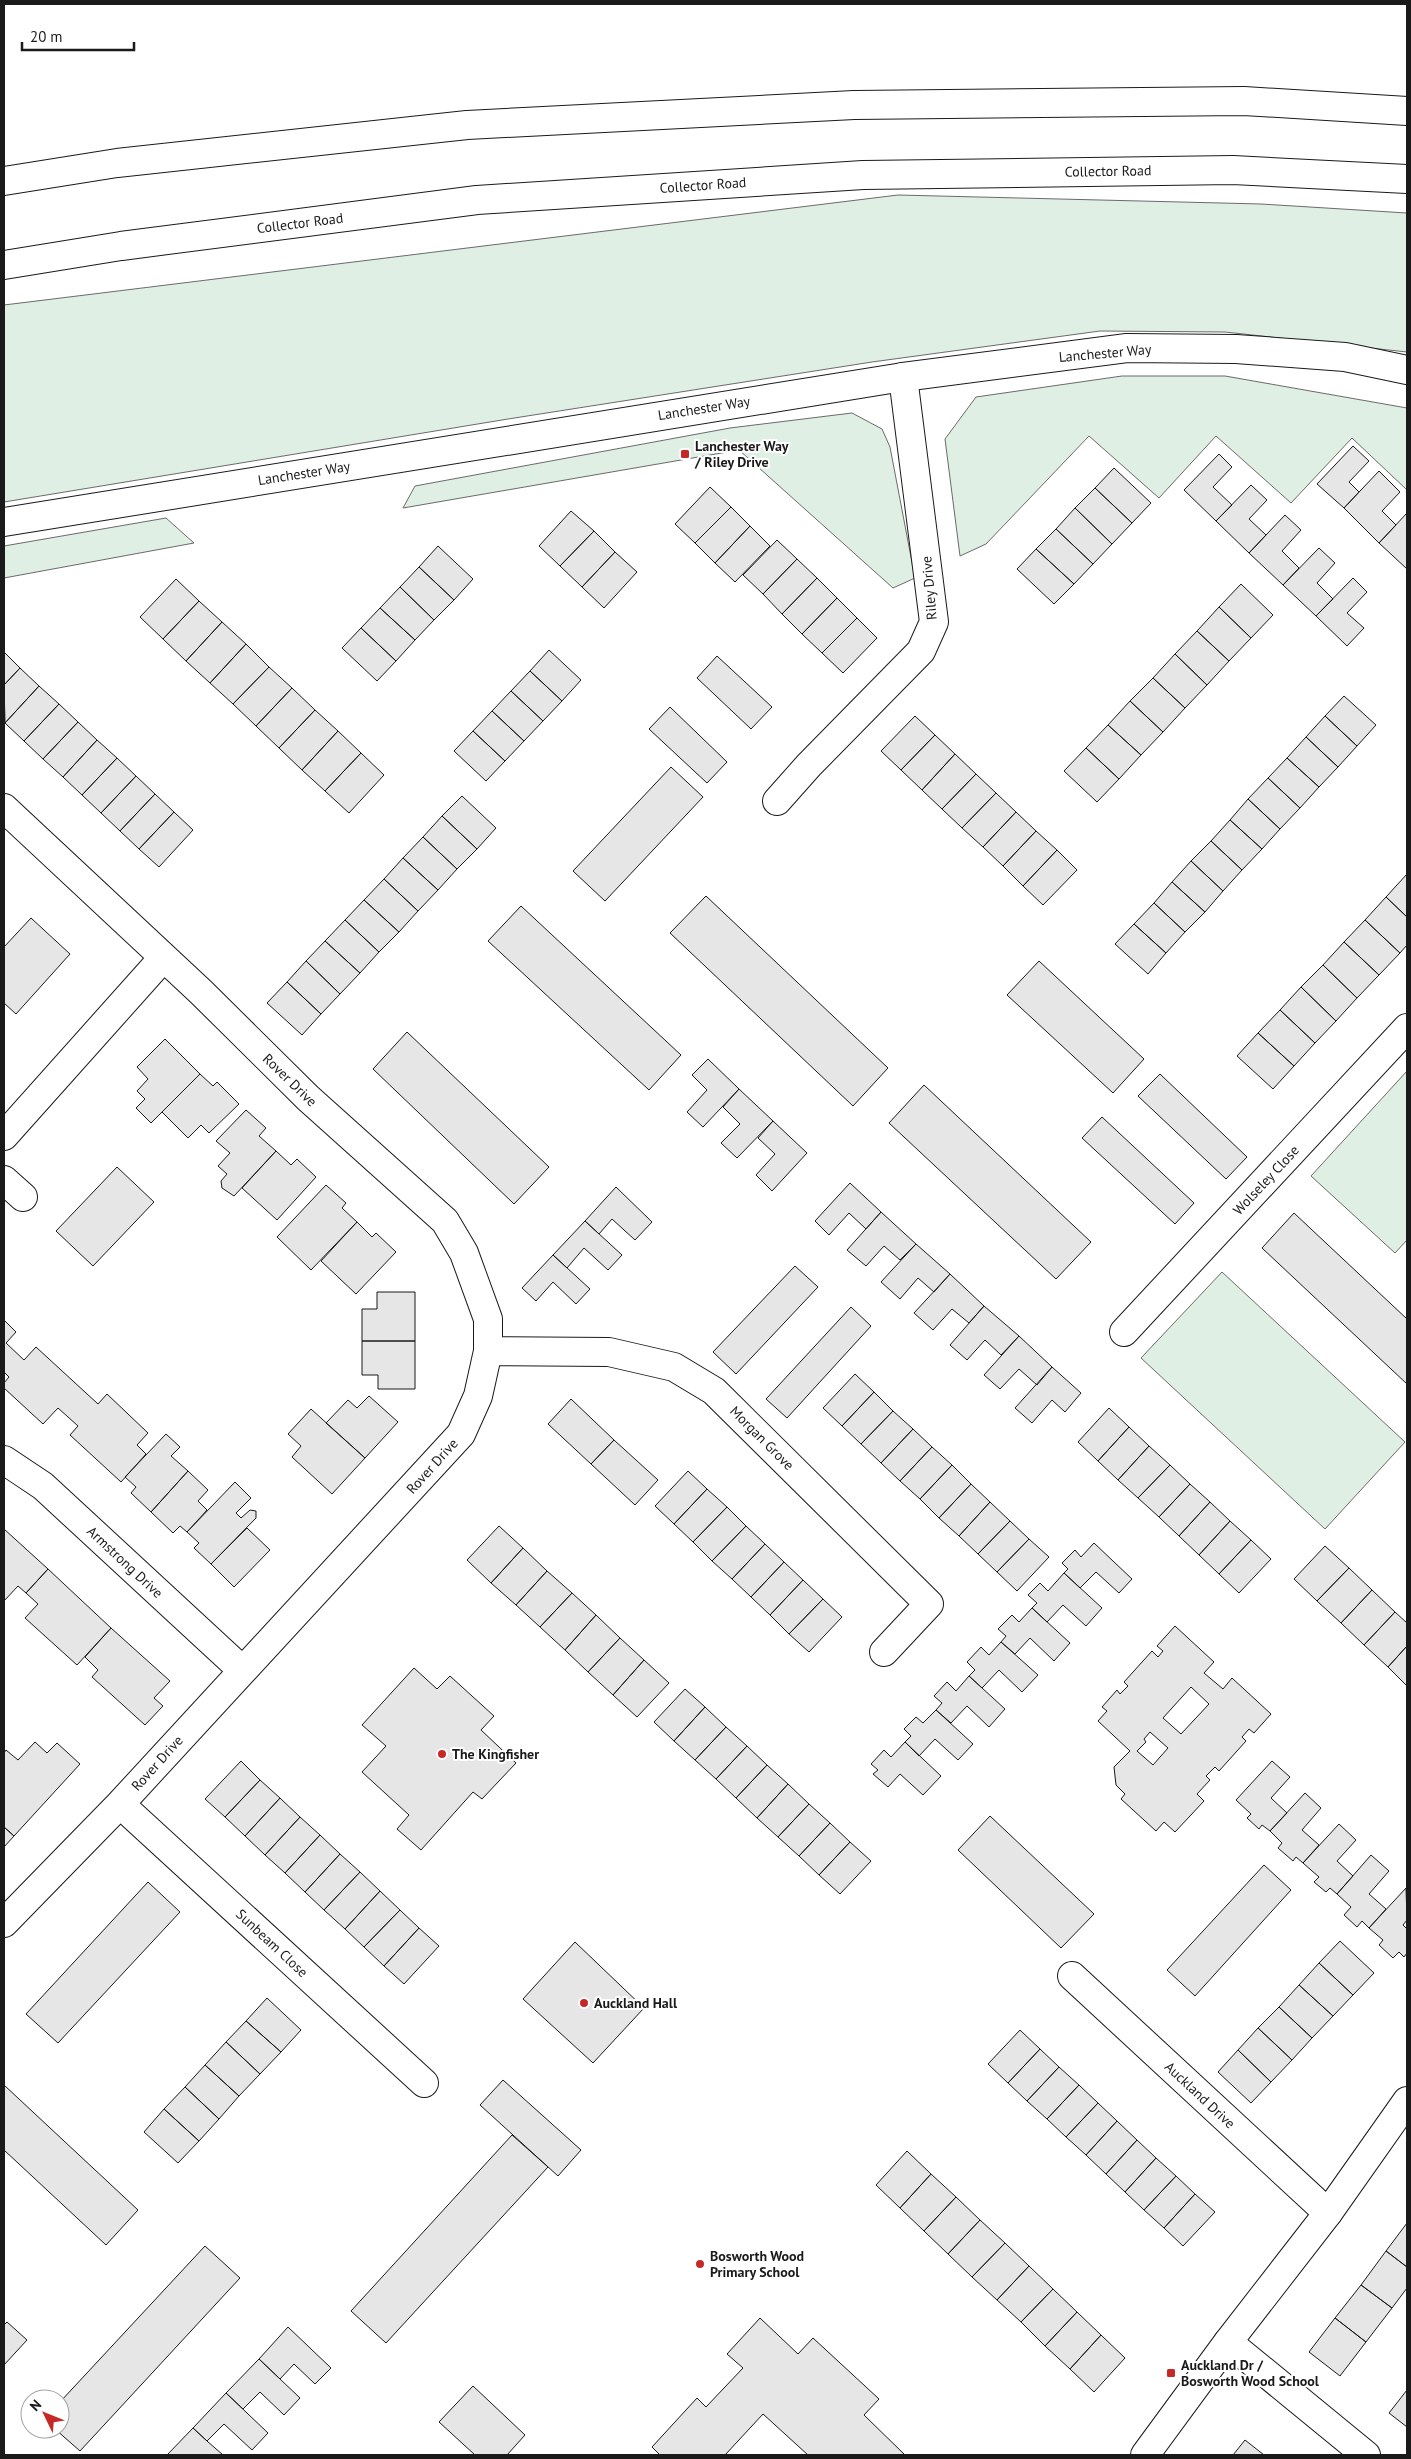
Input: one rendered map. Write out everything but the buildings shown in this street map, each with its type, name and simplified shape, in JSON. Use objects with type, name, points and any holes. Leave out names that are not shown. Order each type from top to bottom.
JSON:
[{"type":"main road","points":[[4,181],[118,163],[467,125],[854,105],[1244,101],[1407,111]]},
{"type":"main road","name":"Collector Road","points":[[4,265],[121,246],[477,200],[863,175],[1233,170],[1407,179]]},
{"type":"main road","name":"Lanchester Way","points":[[4,522],[903,377],[1128,348],[1236,348],[1345,358],[1407,370]]},
{"type":"main road","name":"Riley Drive","points":[[777,801],[816,758],[921,651],[934,622],[903,377]]},
{"type":"main road","name":"Rover Drive","points":[[4,808],[201,992],[308,1098],[445,1221],[464,1253],[488,1319],[488,1352],[478,1396],[461,1434],[432,1468],[242,1670],[120,1804],[4,1923]]},
{"type":"main road","points":[[4,1136],[163,958]]},
{"type":"main road","name":"Wolseley Close","points":[[1124,1332],[1407,1028]]},
{"type":"main road","name":"Morgan Grove","points":[[488,1352],[609,1352],[674,1367],[714,1391],[929,1604],[884,1652]]},
{"type":"main road","name":"Armstrong Drive","points":[[4,1460],[43,1486],[242,1670]]},
{"type":"main road","name":"Sunbeam Close","points":[[120,1804],[424,2083]]},
{"type":"main road","name":"Auckland Drive","points":[[1072,1976],[1328,2213]]},
{"type":"main road","points":[[1145,2455],[1228,2342],[1328,2213],[1407,2101]]},
{"type":"main road","points":[[1228,2342],[1366,2455]]},
{"type":"green space","points":[[898,195],[1261,204],[1407,213],[1407,352],[1225,332],[1100,331],[872,362],[508,419],[4,502],[4,305]]},
{"type":"green space","points":[[1122,376],[1225,376],[1407,408],[1407,490],[1352,438],[1291,503],[1216,436],[1159,498],[1089,436],[986,544],[960,556],[945,439],[976,397]]},
{"type":"green space","points":[[852,413],[882,429],[890,447],[915,578],[893,588],[739,450],[403,508],[415,486],[730,428]]},
{"type":"green space","points":[[166,518],[194,543],[4,578],[4,546]]},
{"type":"green space","points":[[1407,1071],[1407,1240],[1395,1253],[1311,1176]]},
{"type":"green space","points":[[1222,1272],[1405,1442],[1325,1529],[1141,1358]]},
{"type":"place","name":"Lanchester Way / Riley Drive","points":[[685,454]]},
{"type":"place","name":"The Kingfisher","points":[[442,1754]]},
{"type":"place","name":"Auckland Hall","points":[[584,2003]]},
{"type":"place","name":"Bosworth Wood Primary School","points":[[700,2264]]},
{"type":"place","name":"Auckland Dr / Bosworth Wood School","points":[[1171,2373]]}]
